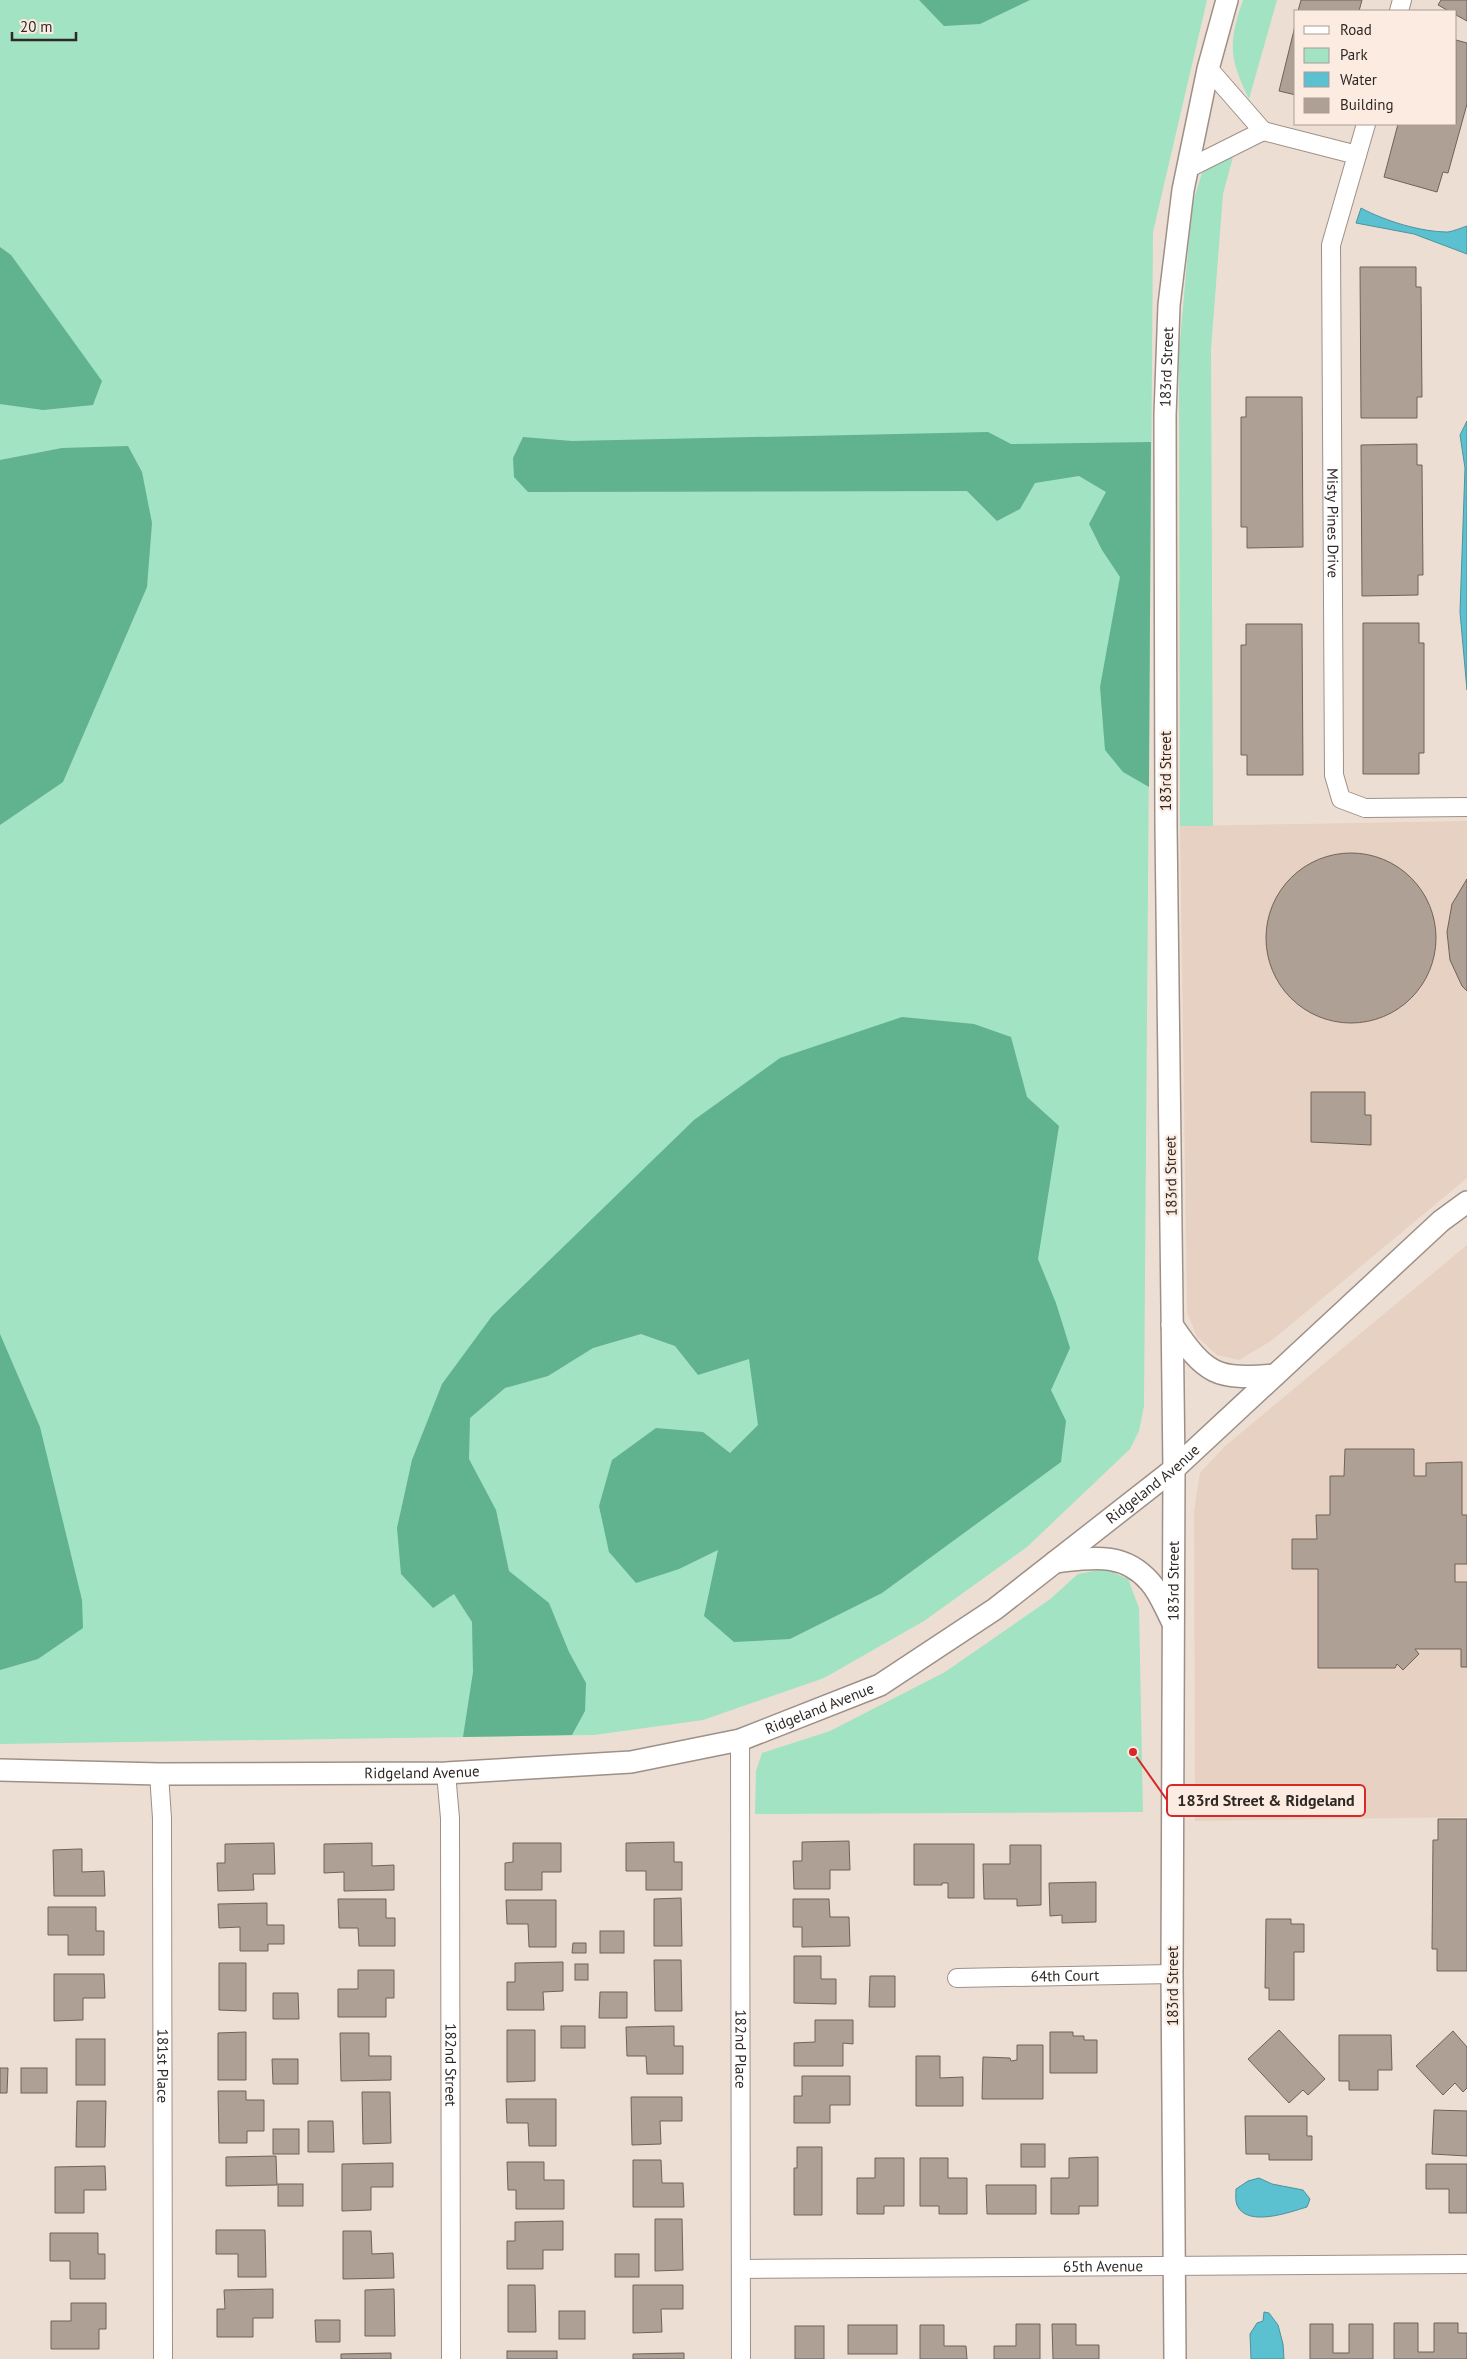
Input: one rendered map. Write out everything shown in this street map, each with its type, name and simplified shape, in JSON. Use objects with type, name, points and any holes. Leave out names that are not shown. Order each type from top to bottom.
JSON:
[{"type":"street","name":"183rd Street","points":[[1175,2359],[1172,1974],[1174,1469],[1166,826],[1165,414],[1169,304],[1187,169],[1208,68],[1227,0]]},
{"type":"street","points":[[1208,68],[1263,131],[1357,154]]},
{"type":"street","name":"Misty Pines Drive","points":[[1366,125],[1331,245],[1334,775],[1341,799],[1365,808],[1467,807]]},
{"type":"street","points":[[1187,169],[1263,131]]},
{"type":"street","name":"Ridgeland Avenue","points":[[0,1770],[159,1774],[446,1773],[631,1762],[740,1740],[880,1685],[995,1609],[1174,1469],[1440,1222],[1467,1202]]},
{"type":"street","points":[[1172,1325],[1190,1351],[1217,1373],[1240,1378],[1275,1375]]},
{"type":"street","points":[[1055,1562],[1101,1557],[1134,1567],[1151,1583],[1174,1624]]},
{"type":"street","name":"182nd Place","points":[[740,1740],[741,2359]]},
{"type":"street","name":"182nd Street","points":[[446,1773],[450,1818],[451,2359]]},
{"type":"street","name":"181st Place","points":[[159,1774],[162,1818],[163,2359]]},
{"type":"street","name":"64th Court","points":[[957,1978],[1172,1974]]},
{"type":"street","name":"65th Avenue","points":[[741,2269],[1467,2264]]},
{"type":"shaded area","points":[[1467,821],[1467,1178],[1271,1341],[1239,1360],[1217,1355],[1197,1337],[1187,1312],[1180,826]]},
{"type":"shaded area","points":[[1467,1245],[1467,1817],[1195,1821],[1194,1512],[1200,1473],[1225,1446]]},
{"type":"green space","points":[[0,0],[1207,0],[1153,232],[1144,1406],[1139,1431],[1130,1449],[1027,1547],[924,1621],[824,1678],[703,1720],[594,1735],[0,1744]]},
{"type":"green space","points":[[919,0],[1030,0],[980,24],[944,26]]},
{"type":"green space","points":[[1243,0],[1277,0],[1249,99],[1234,61],[1233,50],[1235,28]]},
{"type":"green space","points":[[1233,157],[1223,194],[1211,349],[1213,826],[1180,826],[1179,353],[1192,205],[1202,173],[1215,164]]},
{"type":"green space","points":[[0,247],[11,255],[102,381],[93,405],[43,410],[0,404]]},
{"type":"green space","points":[[988,432],[1011,444],[1151,442],[1149,787],[1123,772],[1105,750],[1100,687],[1120,577],[1102,550],[1089,524],[1106,492],[1079,476],[1035,483],[1020,509],[997,521],[967,491],[528,492],[514,477],[513,458],[523,437],[572,441]]},
{"type":"green space","points":[[128,446],[142,472],[152,523],[147,587],[63,782],[0,825],[0,460],[62,448]]},
{"type":"green space","points":[[902,1017],[974,1024],[1011,1037],[1027,1097],[1059,1126],[1038,1259],[1056,1303],[1070,1348],[1051,1390],[1066,1421],[1061,1462],[882,1593],[790,1639],[734,1642],[704,1616],[718,1550],[679,1569],[636,1583],[609,1552],[599,1506],[612,1460],[656,1428],[703,1432],[730,1453],[758,1425],[749,1359],[698,1375],[675,1346],[641,1334],[593,1348],[548,1376],[505,1388],[470,1418],[469,1459],[496,1510],[509,1571],[549,1603],[569,1652],[586,1683],[585,1711],[572,1735],[463,1737],[473,1672],[472,1622],[454,1594],[433,1608],[401,1574],[397,1528],[412,1460],[442,1384],[492,1316],[694,1120],[780,1058]]},
{"type":"green space","points":[[0,1334],[40,1427],[82,1600],[83,1628],[38,1659],[0,1670]]},
{"type":"green space","points":[[1105,1569],[1128,1579],[1139,1608],[1143,1812],[755,1814],[756,1771],[762,1753],[830,1731],[945,1672],[1049,1600],[1078,1574]]},
{"type":"water","points":[[1361,208],[1392,221],[1437,232],[1448,232],[1467,226],[1467,254],[1414,234],[1356,223]]},
{"type":"water","points":[[1467,421],[1467,690],[1460,612],[1465,468],[1460,435]]},
{"type":"water","points":[[1259,2178],[1272,2184],[1303,2190],[1310,2199],[1307,2207],[1280,2215],[1259,2217],[1250,2216],[1242,2212],[1236,2203],[1236,2189],[1248,2181]]},
{"type":"water","points":[[1264,2312],[1269,2313],[1278,2325],[1283,2344],[1284,2359],[1251,2359],[1250,2334],[1257,2323],[1263,2321]]},
{"type":"building","points":[[1301,0],[1362,0],[1359,10],[1298,10]]},
{"type":"building","points":[[1441,0],[1467,0],[1467,21],[1457,16],[1457,10],[1447,10],[1438,5]]},
{"type":"building","points":[[1294,30],[1294,95],[1279,91]]},
{"type":"building","points":[[1457,40],[1467,43],[1467,104],[1448,173],[1443,172],[1437,192],[1384,177],[1398,125],[1457,125]]},
{"type":"building","points":[[1360,267],[1416,267],[1416,287],[1421,287],[1422,397],[1417,397],[1417,418],[1361,418]]},
{"type":"building","points":[[1246,397],[1302,397],[1303,547],[1247,548],[1247,527],[1241,527],[1241,417],[1246,417]]},
{"type":"building","points":[[1417,444],[1417,465],[1422,465],[1423,575],[1418,575],[1418,595],[1362,596],[1361,445]]},
{"type":"building","points":[[1363,623],[1419,623],[1419,643],[1424,643],[1424,753],[1419,753],[1419,774],[1363,774]]},
{"type":"building","points":[[1246,624],[1302,624],[1303,775],[1247,775],[1247,755],[1241,755],[1241,645],[1246,645]]},
{"type":"building","points":[[1359,853],[1384,859],[1405,872],[1417,884],[1433,913],[1436,938],[1435,955],[1430,971],[1417,992],[1405,1004],[1376,1020],[1343,1023],[1318,1017],[1297,1004],[1285,992],[1269,963],[1266,930],[1272,905],[1285,884],[1297,872],[1326,856]]},
{"type":"building","points":[[1467,879],[1467,991],[1462,986],[1450,960],[1447,932],[1452,904]]},
{"type":"building","points":[[1311,1092],[1365,1092],[1365,1115],[1371,1115],[1371,1145],[1311,1142]]},
{"type":"building","points":[[1345,1449],[1414,1449],[1414,1476],[1426,1476],[1426,1463],[1462,1462],[1462,1515],[1467,1515],[1467,1564],[1455,1564],[1455,1582],[1467,1582],[1467,1667],[1461,1667],[1461,1649],[1415,1649],[1419,1654],[1403,1670],[1397,1664],[1395,1668],[1318,1668],[1318,1569],[1292,1569],[1292,1539],[1317,1539],[1316,1515],[1330,1515],[1330,1476],[1344,1476]]},
{"type":"building","points":[[1438,1819],[1467,1819],[1467,1971],[1437,1971],[1437,1949],[1432,1949],[1433,1840],[1438,1840]]},
{"type":"building","points":[[849,1841],[850,1870],[830,1870],[830,1889],[794,1889],[793,1861],[802,1861],[802,1842]]},
{"type":"building","points":[[674,1842],[674,1862],[682,1862],[682,1890],[646,1890],[646,1871],[626,1871],[626,1843]]},
{"type":"building","points":[[274,1843],[275,1874],[253,1874],[254,1890],[218,1891],[217,1863],[225,1863],[225,1844]]},
{"type":"building","points":[[372,1843],[372,1866],[394,1865],[394,1890],[344,1891],[344,1872],[324,1873],[324,1844]]},
{"type":"building","points":[[513,1843],[561,1843],[561,1872],[542,1872],[542,1890],[505,1890],[505,1863],[513,1862]]},
{"type":"building","points":[[914,1844],[974,1844],[974,1898],[948,1898],[948,1883],[942,1883],[942,1885],[914,1885]]},
{"type":"building","points":[[1010,1845],[1041,1845],[1041,1905],[1017,1906],[1017,1899],[984,1899],[983,1864],[1010,1864]]},
{"type":"building","points":[[82,1849],[82,1872],[104,1871],[105,1896],[54,1896],[53,1850]]},
{"type":"building","points":[[1096,1882],[1096,1922],[1062,1923],[1062,1915],[1050,1916],[1049,1883]]},
{"type":"building","points":[[681,1898],[682,1946],[654,1946],[654,1899]]},
{"type":"building","points":[[338,1899],[386,1899],[386,1918],[395,1918],[395,1946],[359,1946],[358,1928],[339,1928]]},
{"type":"building","points":[[793,1899],[829,1899],[830,1917],[849,1917],[850,1946],[802,1947],[802,1927],[793,1927]]},
{"type":"building","points":[[506,1900],[556,1900],[556,1947],[529,1947],[528,1924],[507,1924]]},
{"type":"building","points":[[267,1903],[267,1925],[284,1925],[284,1944],[268,1944],[268,1951],[240,1951],[240,1927],[219,1928],[218,1904]]},
{"type":"building","points":[[48,1907],[96,1907],[96,1931],[104,1931],[104,1955],[68,1955],[68,1935],[48,1935]]},
{"type":"building","points":[[1266,1919],[1291,1919],[1291,1924],[1304,1924],[1304,1952],[1294,1952],[1294,2000],[1269,2000],[1269,1988],[1265,1988]]},
{"type":"building","points":[[600,1931],[624,1931],[624,1953],[600,1953]]},
{"type":"building","points":[[573,1943],[586,1943],[586,1953],[572,1953]]},
{"type":"building","points":[[794,1956],[821,1956],[821,1979],[836,1979],[836,2004],[794,2003]]},
{"type":"building","points":[[654,1960],[681,1960],[682,2011],[655,2011]]},
{"type":"building","points":[[563,1962],[563,1991],[543,1992],[544,2010],[507,2010],[507,1982],[515,1982],[515,1963]]},
{"type":"building","points":[[219,1963],[246,1963],[246,2011],[219,2010]]},
{"type":"building","points":[[575,1964],[588,1964],[588,1980],[575,1980]]},
{"type":"building","points":[[358,1970],[394,1970],[394,1998],[386,1998],[386,2017],[338,2017],[338,1989],[358,1989]]},
{"type":"building","points":[[54,1974],[104,1974],[105,1998],[83,1998],[83,2020],[54,2021]]},
{"type":"building","points":[[870,1976],[895,1976],[895,2007],[869,2007]]},
{"type":"building","points":[[600,1992],[627,1992],[627,2018],[599,2018]]},
{"type":"building","points":[[273,1993],[298,1993],[299,2019],[273,2019]]},
{"type":"building","points":[[815,2020],[853,2020],[853,2044],[843,2043],[843,2066],[794,2066],[794,2043],[815,2042]]},
{"type":"building","points":[[561,2026],[585,2026],[585,2048],[561,2048]]},
{"type":"building","points":[[674,2026],[674,2046],[683,2046],[683,2074],[647,2074],[646,2056],[627,2056],[626,2027]]},
{"type":"building","points":[[507,2030],[535,2030],[535,2081],[507,2082]]},
{"type":"building","points":[[1279,2030],[1325,2079],[1308,2095],[1303,2090],[1289,2103],[1248,2059]]},
{"type":"building","points":[[1453,2031],[1467,2047],[1467,2088],[1463,2092],[1455,2083],[1443,2095],[1416,2066]]},
{"type":"building","points":[[246,2032],[246,2080],[218,2080],[218,2033]]},
{"type":"building","points":[[1050,2032],[1073,2032],[1073,2036],[1084,2036],[1084,2040],[1097,2040],[1097,2073],[1050,2073]]},
{"type":"building","points":[[340,2033],[369,2033],[369,2056],[391,2056],[391,2080],[341,2081]]},
{"type":"building","points":[[1339,2035],[1391,2035],[1392,2070],[1378,2070],[1378,2090],[1349,2090],[1349,2081],[1339,2081]]},
{"type":"building","points":[[76,2039],[105,2039],[105,2085],[76,2085]]},
{"type":"building","points":[[1017,2045],[1043,2045],[1043,2099],[982,2099],[983,2057],[1010,2058],[1011,2061],[1017,2060]]},
{"type":"building","points":[[916,2056],[940,2056],[940,2078],[963,2077],[963,2106],[916,2106]]},
{"type":"building","points":[[272,2059],[298,2059],[298,2084],[273,2084]]},
{"type":"building","points":[[0,2068],[8,2068],[7,2093],[0,2093]]},
{"type":"building","points":[[21,2068],[47,2068],[47,2093],[21,2093]]},
{"type":"building","points":[[802,2076],[850,2076],[850,2105],[830,2105],[830,2123],[794,2123],[794,2096],[802,2096]]},
{"type":"building","points":[[218,2091],[246,2091],[246,2100],[264,2100],[264,2131],[247,2131],[247,2143],[219,2143]]},
{"type":"building","points":[[362,2092],[390,2092],[391,2143],[363,2144]]},
{"type":"building","points":[[631,2097],[682,2097],[682,2121],[660,2121],[661,2144],[632,2145]]},
{"type":"building","points":[[506,2099],[556,2099],[556,2146],[529,2146],[528,2123],[507,2123]]},
{"type":"building","points":[[77,2101],[106,2101],[105,2147],[76,2147]]},
{"type":"building","points":[[1434,2110],[1467,2111],[1467,2156],[1432,2154]]},
{"type":"building","points":[[1245,2116],[1307,2116],[1307,2136],[1312,2136],[1312,2160],[1269,2160],[1269,2154],[1246,2154]]},
{"type":"building","points":[[308,2121],[333,2121],[334,2152],[308,2152]]},
{"type":"building","points":[[273,2129],[299,2129],[299,2154],[273,2154]]},
{"type":"building","points":[[1021,2144],[1045,2144],[1045,2167],[1021,2167]]},
{"type":"building","points":[[797,2147],[822,2147],[822,2215],[794,2215],[794,2168],[797,2168]]},
{"type":"building","points":[[276,2156],[277,2185],[226,2186],[226,2157]]},
{"type":"building","points":[[1098,2157],[1098,2206],[1079,2206],[1079,2214],[1051,2214],[1051,2178],[1069,2178],[1069,2158]]},
{"type":"building","points":[[875,2158],[904,2158],[904,2206],[884,2206],[884,2214],[857,2214],[857,2178],[875,2178]]},
{"type":"building","points":[[920,2158],[948,2158],[948,2178],[967,2178],[967,2214],[939,2214],[939,2206],[920,2206]]},
{"type":"building","points":[[633,2160],[661,2160],[662,2183],[683,2183],[684,2207],[633,2207]]},
{"type":"building","points":[[507,2162],[544,2162],[544,2180],[564,2180],[564,2209],[516,2209],[516,2190],[508,2190]]},
{"type":"building","points":[[393,2163],[393,2187],[371,2187],[371,2210],[342,2211],[342,2164]]},
{"type":"building","points":[[1426,2164],[1467,2164],[1467,2213],[1449,2213],[1449,2189],[1426,2189]]},
{"type":"building","points":[[105,2166],[106,2190],[84,2190],[84,2213],[55,2213],[55,2167]]},
{"type":"building","points":[[278,2184],[303,2184],[303,2206],[278,2206]]},
{"type":"building","points":[[986,2185],[1036,2185],[1036,2214],[987,2214]]},
{"type":"building","points":[[655,2219],[682,2219],[683,2270],[655,2271]]},
{"type":"building","points":[[563,2221],[563,2250],[543,2250],[543,2269],[507,2269],[507,2241],[515,2241],[515,2222]]},
{"type":"building","points":[[216,2230],[265,2230],[266,2277],[238,2277],[238,2254],[216,2254]]},
{"type":"building","points":[[343,2231],[371,2231],[372,2254],[393,2253],[394,2278],[343,2279]]},
{"type":"building","points":[[50,2233],[98,2233],[98,2254],[105,2254],[105,2279],[70,2279],[70,2261],[50,2261]]},
{"type":"building","points":[[615,2254],[639,2254],[639,2277],[615,2277]]},
{"type":"building","points":[[508,2285],[535,2285],[536,2332],[508,2332]]},
{"type":"building","points":[[633,2285],[683,2285],[683,2309],[661,2309],[662,2332],[633,2333]]},
{"type":"building","points":[[273,2289],[273,2318],[253,2318],[253,2337],[217,2337],[217,2309],[225,2309],[224,2290]]},
{"type":"building","points":[[394,2289],[395,2336],[365,2336],[365,2290]]},
{"type":"building","points":[[71,2303],[106,2303],[106,2329],[99,2329],[99,2349],[51,2349],[51,2321],[71,2321]]},
{"type":"building","points":[[559,2311],[585,2311],[585,2339],[559,2339]]},
{"type":"building","points":[[315,2320],[340,2320],[340,2342],[316,2342]]},
{"type":"building","points":[[1394,2323],[1418,2323],[1418,2352],[1434,2352],[1434,2323],[1458,2323],[1458,2333],[1467,2333],[1467,2359],[1394,2359]]},
{"type":"building","points":[[1016,2324],[1040,2324],[1040,2359],[994,2359],[994,2346],[1016,2346]]},
{"type":"building","points":[[1052,2324],[1076,2324],[1076,2345],[1099,2345],[1099,2359],[1053,2359]]},
{"type":"building","points":[[1310,2324],[1333,2324],[1333,2353],[1349,2353],[1349,2324],[1373,2324],[1373,2359],[1310,2359]]},
{"type":"building","points":[[848,2325],[897,2325],[897,2354],[848,2354]]},
{"type":"building","points":[[920,2325],[944,2325],[944,2346],[966,2346],[967,2359],[920,2359]]},
{"type":"building","points":[[795,2326],[824,2326],[824,2359],[795,2359]]},
{"type":"building","points":[[507,2351],[557,2351],[557,2359],[507,2359]]},
{"type":"building","points":[[391,2353],[391,2359],[341,2359],[341,2354]]},
{"type":"building","points":[[684,2353],[684,2359],[633,2359],[633,2354]]},
{"type":"place","name":"183rd Street & Ridgeland","points":[[1133,1752]]}]
